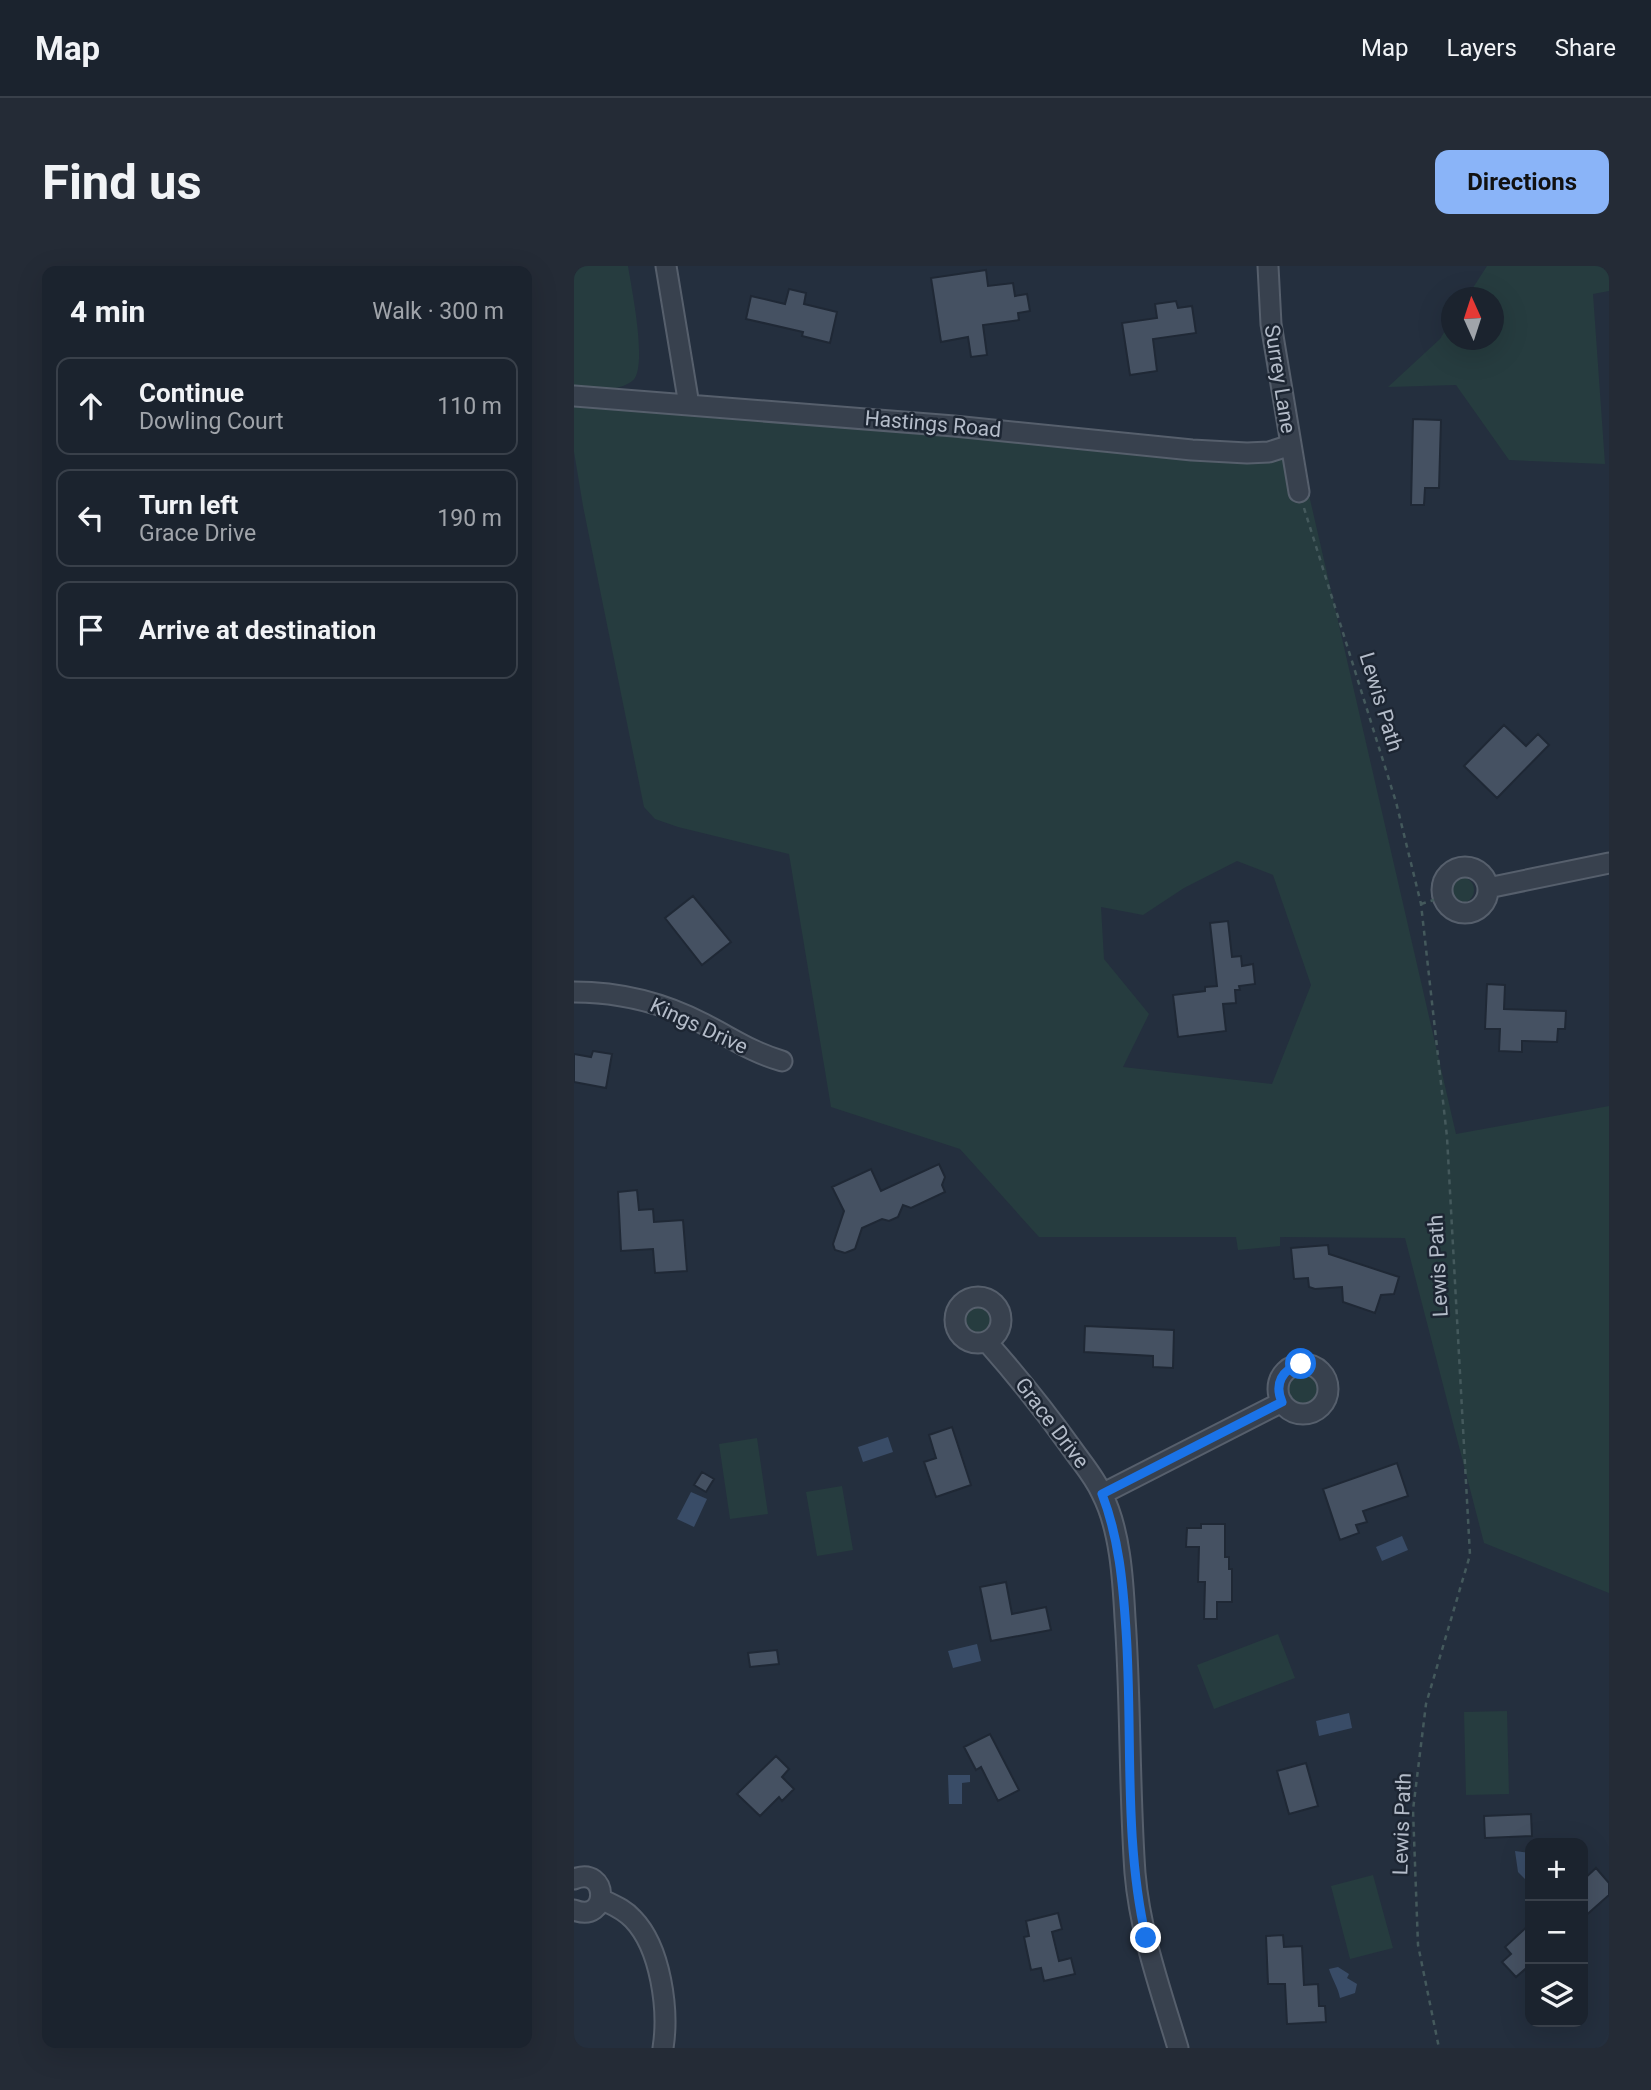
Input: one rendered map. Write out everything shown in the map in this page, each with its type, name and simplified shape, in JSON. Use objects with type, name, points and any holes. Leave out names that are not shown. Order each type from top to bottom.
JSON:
[{"type":"street","points":[[666,266],[689,405]]},
{"type":"street","name":"Surrey Lane","points":[[1268,266],[1271,324],[1299,492]]},
{"type":"street","name":"Hastings Road","points":[[574,396],[954,426],[1206,451],[1258,453],[1291,445]]},
{"type":"street","points":[[1488,888],[1609,863]]},
{"type":"street","points":[[1460,867],[1475,869],[1482,874],[1488,888],[1488,895],[1480,908],[1466,914],[1451,909],[1443,897],[1442,889],[1447,875],[1460,867]]},
{"type":"street","name":"Kings Drive","points":[[574,992],[597,992],[644,1000],[670,1009],[747,1048],[782,1061]]},
{"type":"street","name":"Grace Drive","points":[[987,1342],[1052,1420],[1102,1494],[1117,1545],[1123,1585],[1128,1660],[1135,1862],[1140,1912],[1178,2048]]},
{"type":"street","points":[[1102,1494],[1282,1402]]},
{"type":"street","points":[[574,1910],[589,1912],[601,1899],[600,1888],[593,1879],[577,1875]]},
{"type":"street","points":[[601,1899],[619,1907],[632,1917],[648,1940],[659,1971],[664,2006],[663,2048]]},
{"type":"path","name":"Lewis Path","points":[[1299,492],[1396,802],[1421,905],[1447,1137],[1469,1555],[1426,1704],[1413,1810],[1418,1945],[1439,2048]]},
{"type":"path","points":[[1421,905],[1443,897]]},
{"type":"green space","points":[[574,266],[628,266],[637,322],[638,366],[632,381],[618,388],[574,386]]},
{"type":"green space","points":[[1487,266],[1609,266],[1609,291],[1593,294],[1605,464],[1509,460],[1456,385],[1388,387],[1441,337],[1441,350],[1504,350],[1504,287],[1473,287]]},
{"type":"green space","points":[[574,396],[954,426],[1298,447],[1456,1134],[1609,1106],[1609,1593],[1484,1543],[1405,1238],[1280,1237],[1280,1246],[1238,1250],[1236,1237],[1039,1237],[960,1149],[831,1107],[789,854],[678,827],[655,819],[644,807],[574,452]],"holes":[[[1237,861],[1273,875],[1311,985],[1272,1084],[1123,1067],[1149,1014],[1104,959],[1101,907],[1143,915],[1184,888]]]},
{"type":"green space","points":[[1461,877],[1470,881],[1474,890],[1470,899],[1461,903],[1452,899],[1448,890],[1452,881]]},
{"type":"green space","points":[[978,1300],[991,1305],[996,1318],[991,1331],[978,1336],[965,1331],[960,1318],[965,1305]]},
{"type":"green space","points":[[1303,1369],[1317,1375],[1323,1389],[1317,1403],[1303,1409],[1289,1403],[1283,1389],[1289,1375]]},
{"type":"green space","points":[[757,1438],[768,1514],[730,1519],[719,1444]]},
{"type":"green space","points":[[842,1486],[853,1550],[817,1556],[806,1492]]},
{"type":"green space","points":[[1278,1634],[1295,1678],[1214,1709],[1197,1665]]},
{"type":"green space","points":[[1507,1711],[1509,1794],[1466,1795],[1464,1712]]},
{"type":"green space","points":[[1373,1875],[1393,1948],[1350,1959],[1331,1886]]},
{"type":"water","points":[[888,1437],[893,1452],[863,1462],[858,1447]]},
{"type":"water","points":[[691,1492],[707,1499],[694,1527],[677,1519]]},
{"type":"water","points":[[1402,1536],[1408,1550],[1382,1561],[1376,1547]]},
{"type":"water","points":[[977,1644],[981,1661],[953,1668],[948,1651]]},
{"type":"water","points":[[1349,1713],[1352,1728],[1319,1736],[1316,1721]]},
{"type":"water","points":[[948,1775],[970,1775],[970,1782],[962,1783],[962,1804],[949,1804]]},
{"type":"water","points":[[1515,1851],[1525,1852],[1525,1879],[1518,1872]]},
{"type":"water","points":[[1338,1967],[1349,1974],[1347,1978],[1357,1984],[1355,1993],[1340,1998],[1329,1969]]},
{"type":"building","points":[[986,270],[988,286],[1013,283],[1015,296],[1027,294],[1030,311],[1018,313],[1019,320],[983,325],[987,355],[971,357],[968,337],[941,342],[931,278]]},
{"type":"building","points":[[789,289],[806,293],[804,304],[837,312],[830,343],[802,336],[803,332],[746,319],[751,296],[785,304]]},
{"type":"building","points":[[1176,301],[1178,308],[1192,306],[1196,333],[1153,339],[1157,371],[1130,375],[1122,323],[1157,318],[1155,304]]},
{"type":"building","points":[[1413,419],[1441,420],[1439,488],[1425,488],[1424,505],[1411,505]]},
{"type":"building","points":[[1504,725],[1526,746],[1538,734],[1549,745],[1497,798],[1464,766]]},
{"type":"building","points":[[693,896],[731,942],[702,965],[665,918]]},
{"type":"building","points":[[1228,921],[1232,957],[1241,956],[1242,966],[1253,964],[1255,984],[1239,986],[1240,990],[1235,990],[1236,1003],[1223,1004],[1226,1031],[1178,1037],[1173,995],[1205,991],[1205,987],[1217,986],[1210,923]]},
{"type":"building","points":[[1487,984],[1505,985],[1504,1009],[1566,1011],[1565,1029],[1558,1029],[1557,1042],[1522,1041],[1522,1052],[1499,1051],[1500,1029],[1485,1029]]},
{"type":"building","points":[[593,1051],[612,1054],[606,1088],[574,1082],[574,1054],[591,1057]]},
{"type":"building","points":[[939,1164],[945,1177],[942,1185],[945,1192],[911,1208],[903,1205],[898,1217],[889,1221],[882,1219],[862,1228],[855,1249],[845,1253],[835,1250],[833,1244],[844,1211],[832,1187],[871,1169],[881,1191]]},
{"type":"building","points":[[637,1190],[639,1210],[653,1209],[654,1222],[683,1220],[687,1271],[655,1273],[653,1249],[621,1251],[618,1192]]},
{"type":"building","points":[[1328,1245],[1329,1254],[1399,1277],[1394,1294],[1381,1295],[1375,1313],[1343,1302],[1342,1287],[1315,1289],[1309,1287],[1308,1278],[1294,1279],[1291,1248]]},
{"type":"building","points":[[1085,1326],[1174,1330],[1173,1368],[1153,1367],[1153,1356],[1084,1352]]},
{"type":"building","points":[[952,1427],[971,1485],[936,1497],[924,1462],[936,1458],[929,1435]]},
{"type":"building","points":[[1397,1463],[1408,1496],[1363,1511],[1367,1522],[1356,1525],[1359,1533],[1340,1540],[1323,1489]]},
{"type":"building","points":[[702,1472],[714,1479],[706,1492],[694,1485]]},
{"type":"building","points":[[1201,1524],[1225,1524],[1225,1557],[1229,1557],[1229,1569],[1232,1569],[1232,1602],[1217,1602],[1217,1619],[1204,1619],[1205,1582],[1198,1582],[1199,1547],[1186,1547],[1187,1528],[1201,1528]]},
{"type":"building","points":[[1006,1582],[1012,1614],[1046,1607],[1051,1630],[991,1641],[980,1587]]},
{"type":"building","points":[[777,1650],[779,1664],[750,1667],[748,1653]]},
{"type":"building","points":[[990,1734],[1019,1790],[998,1801],[981,1767],[976,1770],[964,1747]]},
{"type":"building","points":[[776,1756],[789,1769],[782,1777],[794,1789],[782,1801],[779,1797],[760,1816],[737,1794]]},
{"type":"building","points":[[1306,1763],[1318,1806],[1289,1814],[1277,1771]]},
{"type":"building","points":[[1531,1814],[1532,1836],[1485,1838],[1484,1816]]},
{"type":"building","points":[[1596,1868],[1609,1883],[1609,1895],[1588,1914],[1588,1901],[1588,1875]]},
{"type":"building","points":[[1058,1913],[1062,1929],[1052,1932],[1059,1961],[1071,1958],[1075,1974],[1044,1981],[1041,1968],[1031,1970],[1024,1937],[1029,1936],[1026,1921]]},
{"type":"building","points":[[1525,1929],[1525,1969],[1516,1977],[1502,1962],[1511,1954],[1505,1947]]},
{"type":"building","points":[[1283,1935],[1284,1947],[1302,1946],[1304,1985],[1318,1984],[1319,2006],[1325,2006],[1326,2022],[1287,2024],[1285,1984],[1268,1984],[1266,1936]]},
{"type":"route","points":[[1146,1938],[1135,1875],[1123,1585],[1117,1545],[1102,1494],[1282,1402],[1278,1387],[1283,1373],[1301,1364]]}]
